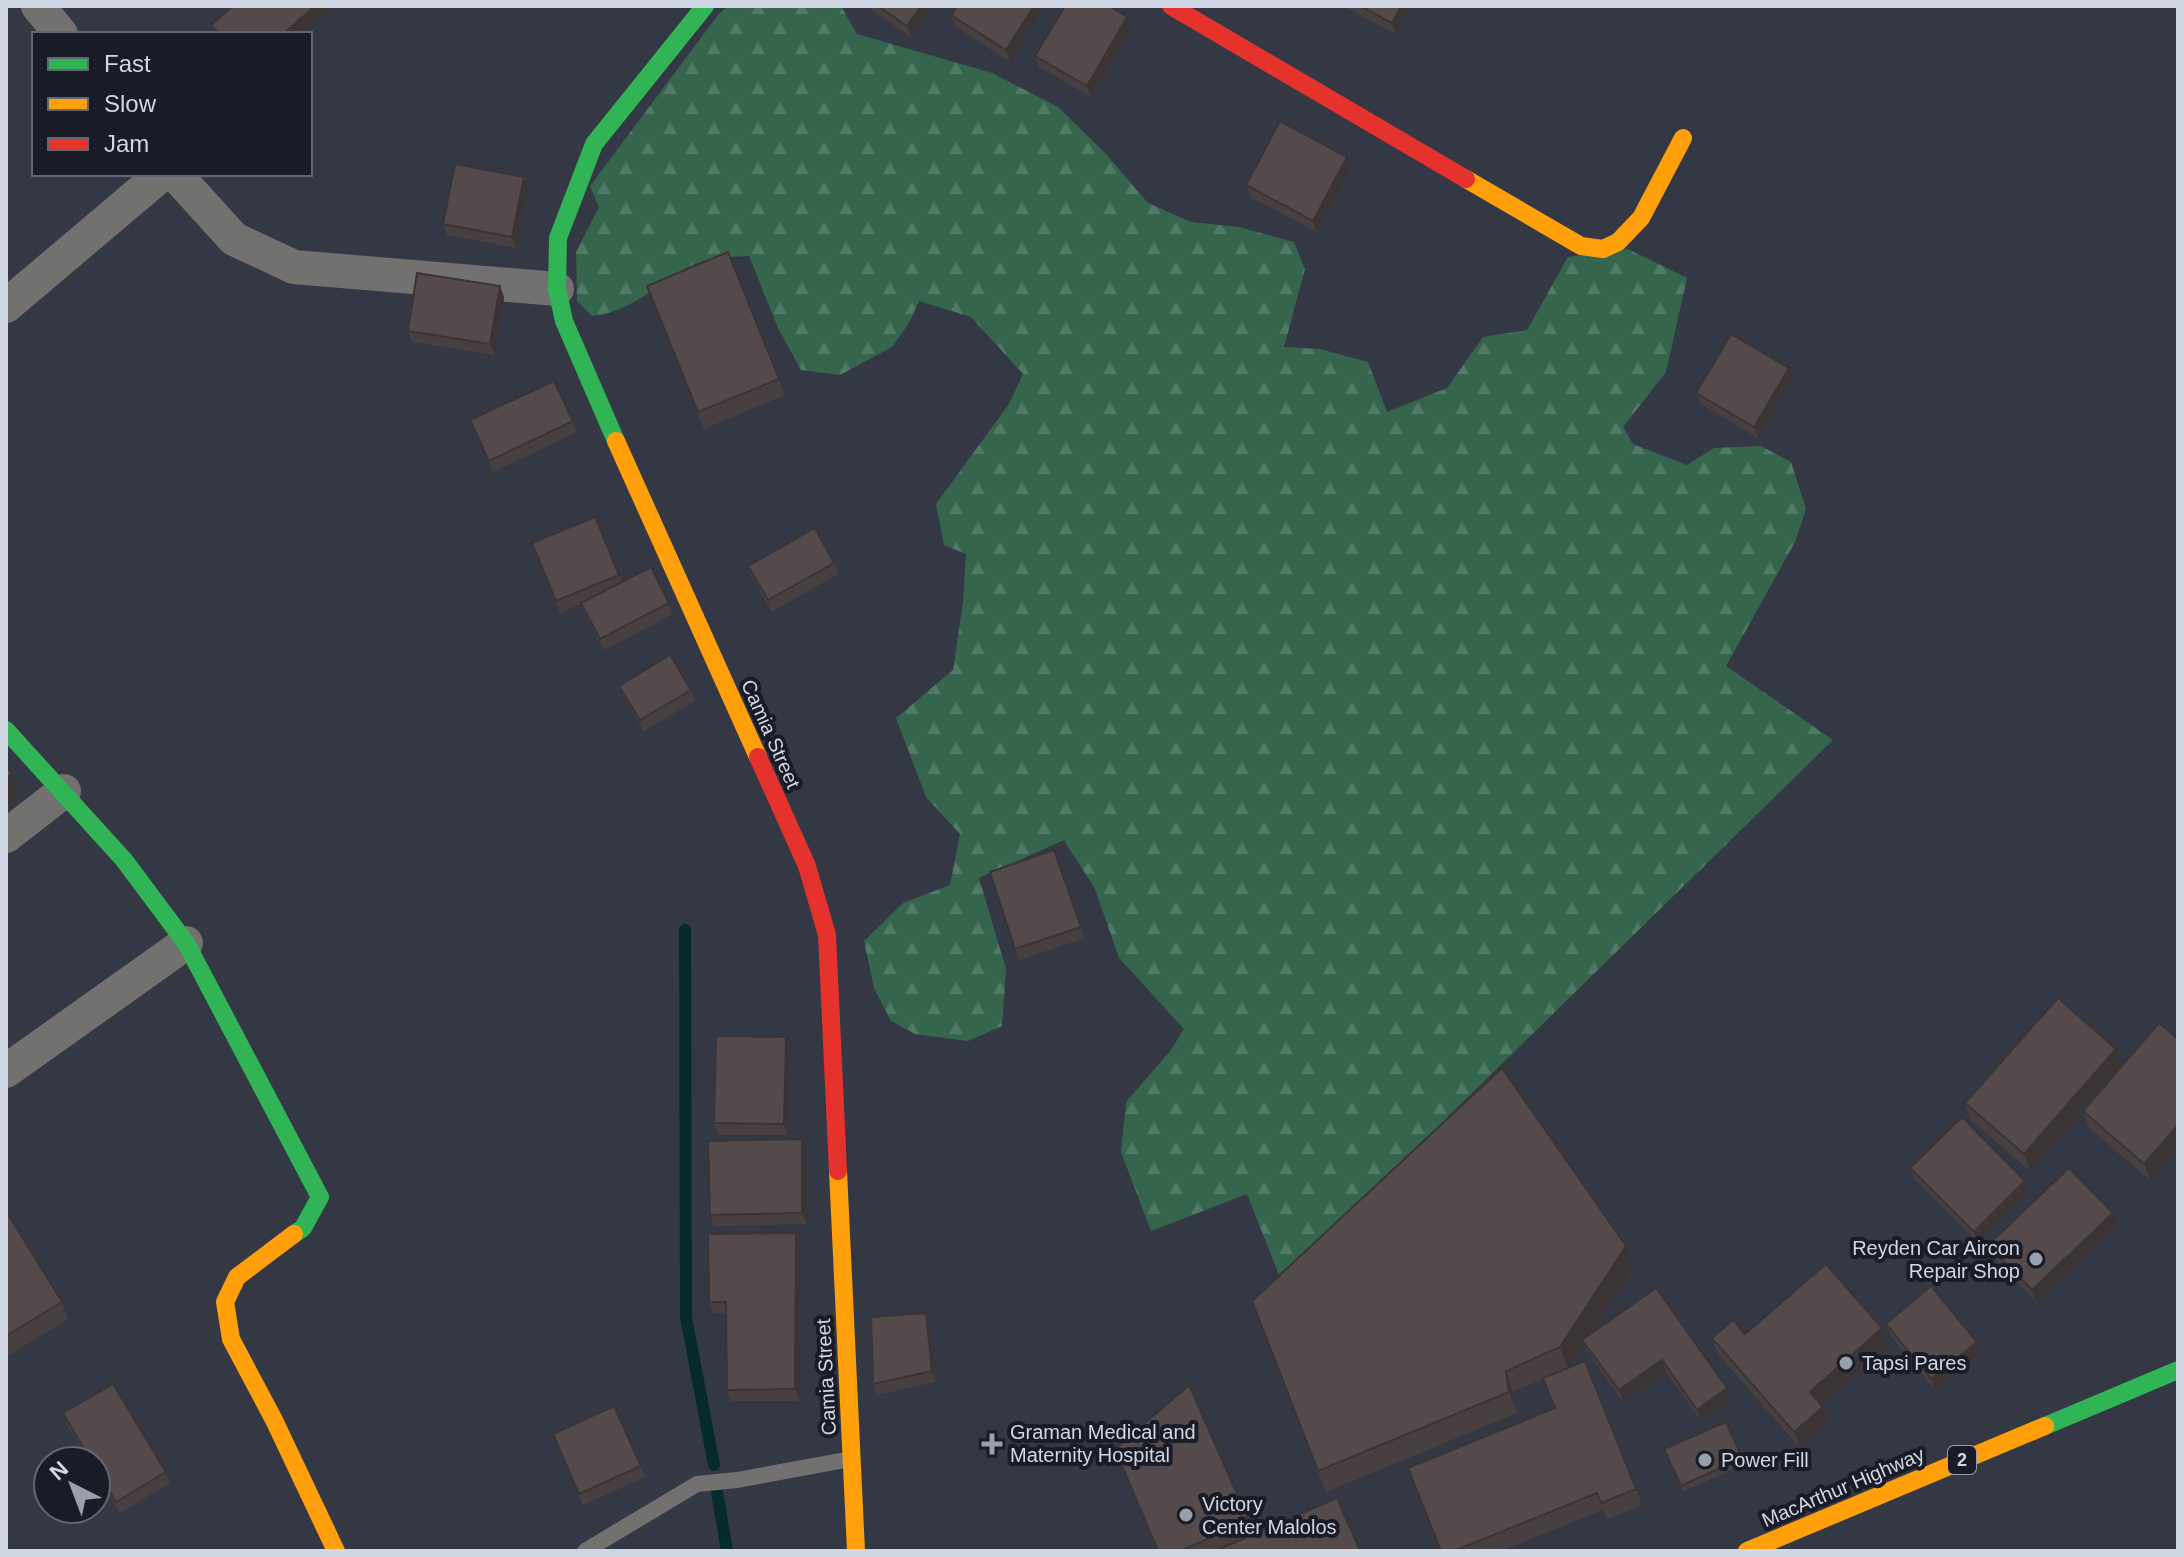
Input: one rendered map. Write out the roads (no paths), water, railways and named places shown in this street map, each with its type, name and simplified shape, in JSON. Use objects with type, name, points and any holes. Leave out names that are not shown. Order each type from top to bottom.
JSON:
[{"type":"main road","name":"Camia Street","points":[[705,6],[594,144],[558,238],[557,289],[564,321],[807,866],[827,935],[856,1551]]},
{"type":"main road","points":[[1171,6],[1581,246],[1606,248],[1626,237],[1644,212],[1683,138]]},
{"type":"main road","points":[[6,730],[64,791],[169,917],[186,943],[320,1197],[303,1228],[237,1277],[225,1302],[231,1339],[274,1420],[336,1551]]},
{"type":"main road","name":"MacArthur Highway","points":[[1747,1551],[2178,1370]]},
{"type":"street","points":[[38,6],[59,32]]},
{"type":"street","points":[[6,306],[160,176]]},
{"type":"street","points":[[177,176],[234,239],[294,267],[557,289]]},
{"type":"street","points":[[6,836],[64,791]]},
{"type":"street","points":[[6,1071],[186,943]]},
{"type":"lane","points":[[585,1551],[697,1484],[737,1480],[852,1459]]},
{"type":"waterway","points":[[685,930],[686,1317],[714,1465]]},
{"type":"waterway","points":[[717,1492],[727,1551]]},
{"type":"place","name":"Reyden Car Aircon Repair Shop","points":[[2036,1259]]},
{"type":"place","name":"Tapsi Pares","points":[[1846,1363]]},
{"type":"place","name":"Graman Medical and Maternity Hospital","points":[[992,1444]]},
{"type":"place","name":"Power Fill","points":[[1705,1460]]},
{"type":"place","name":"Victory Center Malolos","points":[[1186,1515]]}]
